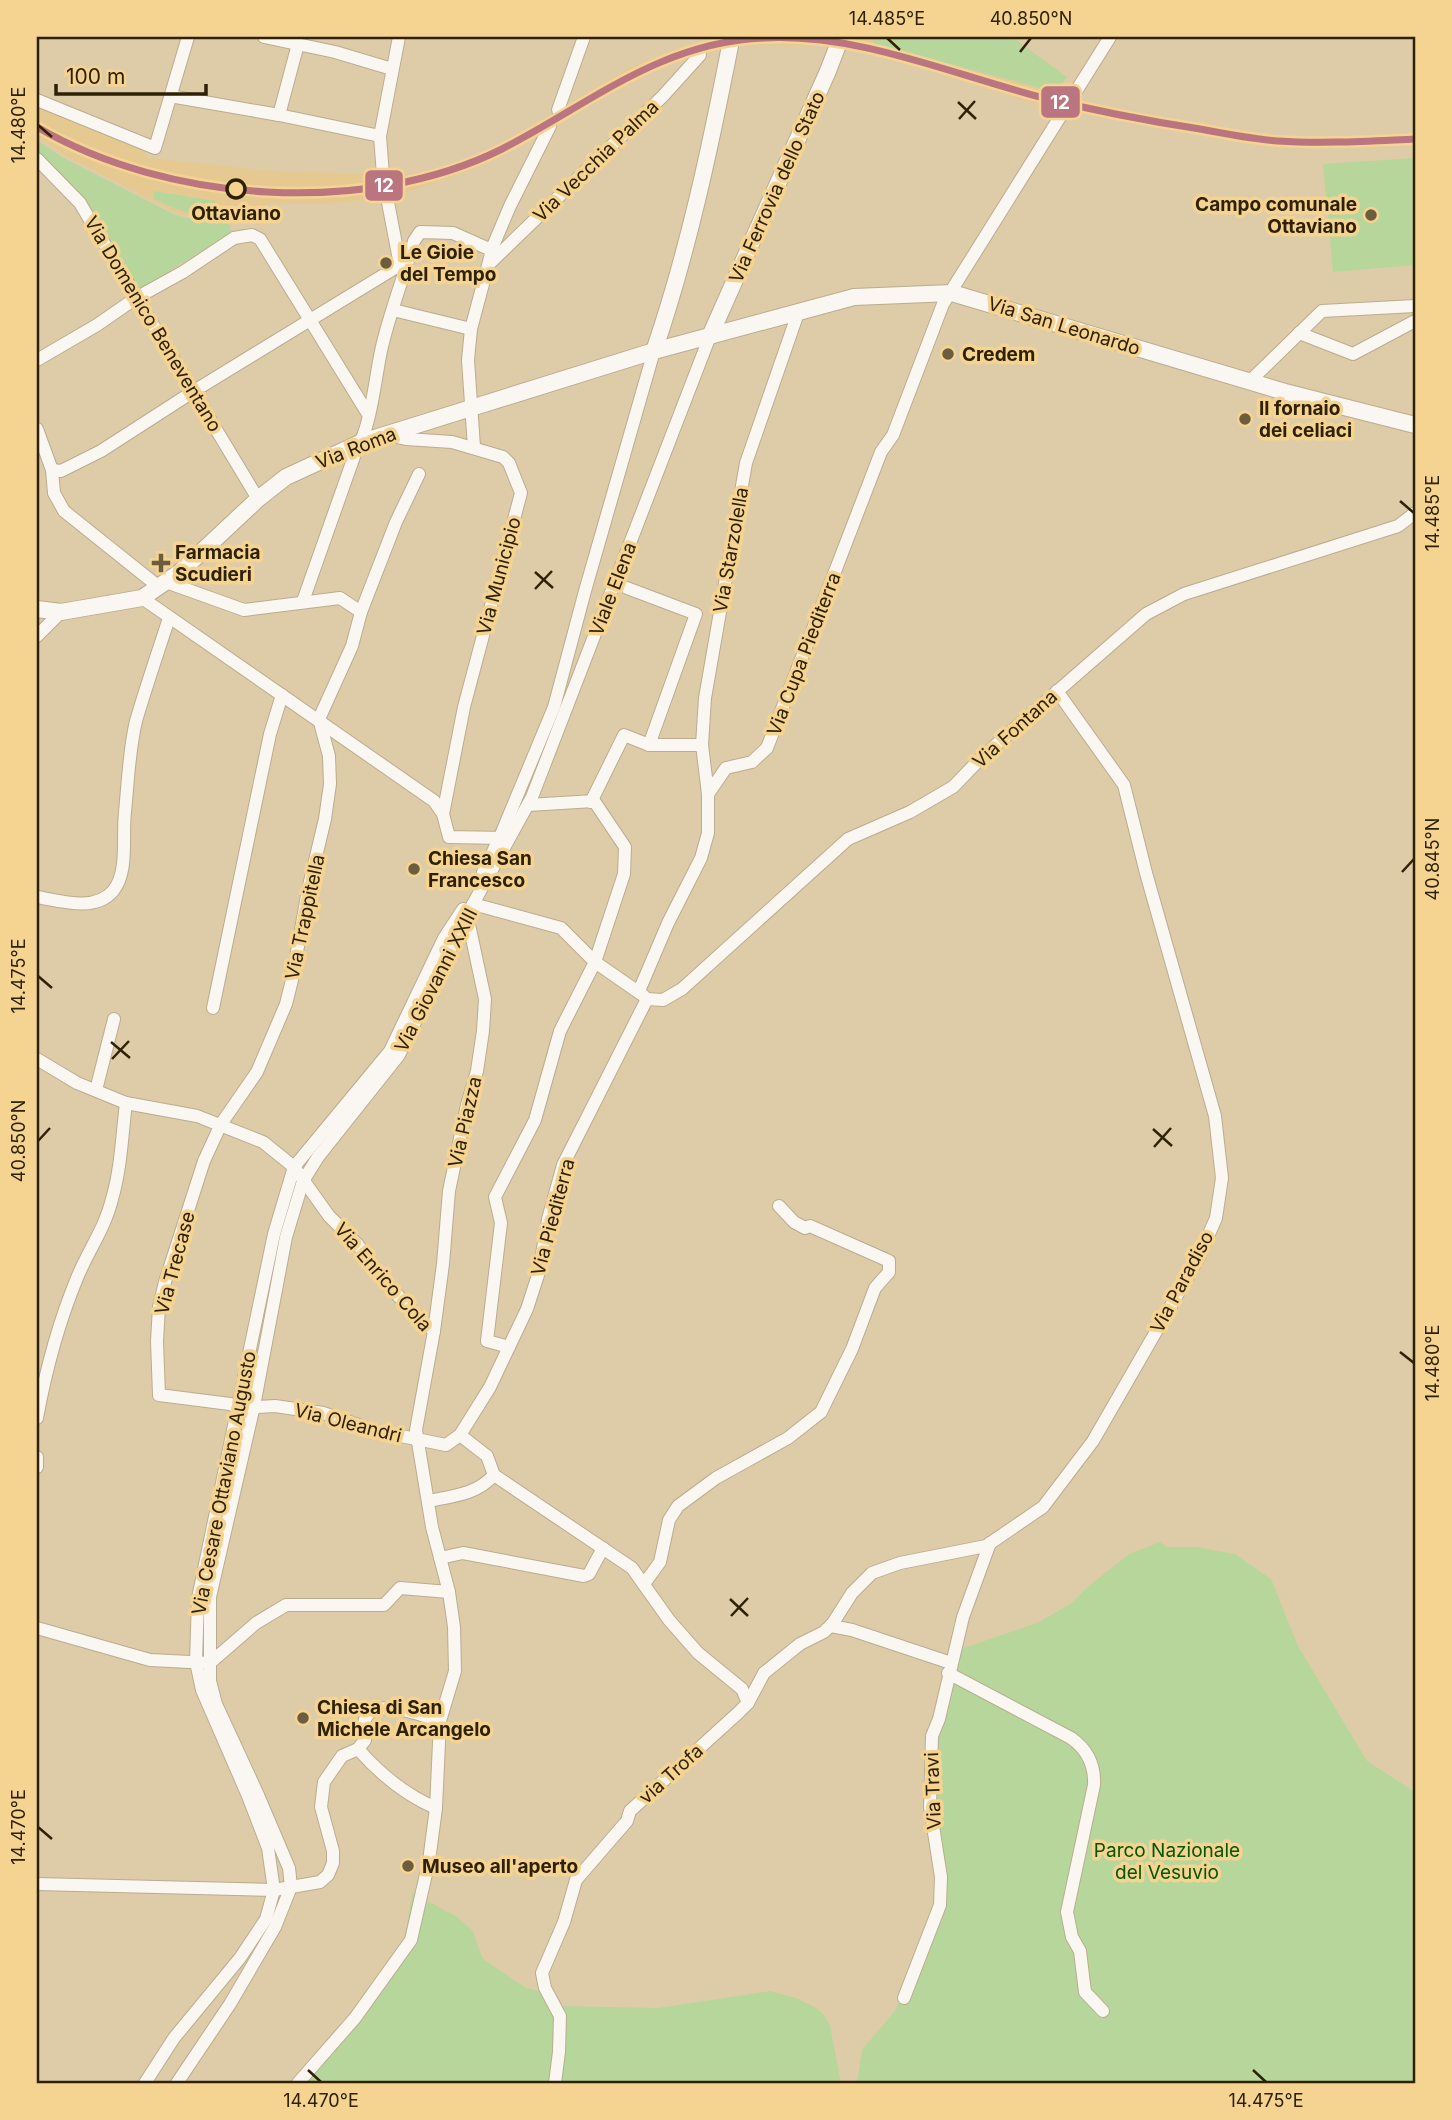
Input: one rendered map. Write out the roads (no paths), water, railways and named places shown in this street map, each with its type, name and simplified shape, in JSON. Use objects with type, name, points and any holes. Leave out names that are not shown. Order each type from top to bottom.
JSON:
[{"type":"main road","name":"Via Ferrovia dello Stato","points":[[710,336],[841,37]]},
{"type":"main road","points":[[654,351],[691,221],[718,111],[730,46]]},
{"type":"main road","name":"Via San Leonardo","points":[[710,336],[854,297],[953,293],[1250,381],[1415,425]]},
{"type":"main road","name":"Via Roma","points":[[37,608],[61,612],[142,598],[180,572],[258,499],[286,477],[362,442],[469,407],[710,336]]},
{"type":"street","points":[[37,100],[155,148],[188,37]]},
{"type":"street","points":[[264,37],[392,69]]},
{"type":"street","points":[[383,175],[380,136],[399,37]]},
{"type":"street","points":[[558,110],[584,37]]},
{"type":"street","name":"Via Cupa Piediterra","points":[[708,794],[726,768],[752,762],[767,748],[881,452],[893,435],[943,304],[953,293],[1110,37]]},
{"type":"street","points":[[279,115],[299,44]]},
{"type":"street","name":"Via Vecchia Palma","points":[[489,264],[663,96],[700,55]]},
{"type":"street","points":[[170,96],[380,136]]},
{"type":"street","points":[[489,249],[493,246],[550,126]]},
{"type":"street","name":"Via Domenico Beneventano","points":[[37,159],[79,203],[258,499]]},
{"type":"street","points":[[386,192],[403,268]]},
{"type":"street","points":[[303,601],[356,451],[362,442],[403,268],[420,232],[453,233],[489,249],[491,254],[471,329],[467,374],[474,447]]},
{"type":"street","points":[[37,360],[234,238],[252,234],[260,239],[368,414]]},
{"type":"street","points":[[52,470],[61,471],[101,451],[194,391],[403,268]]},
{"type":"street","points":[[1250,381],[1322,311],[1415,306]]},
{"type":"street","points":[[393,310],[471,329]]},
{"type":"street","name":"Via Starzolella","points":[[708,794],[702,745],[705,698],[746,463],[798,313]]},
{"type":"street","points":[[1299,333],[1353,354],[1415,321]]},
{"type":"street","name":"Viale Elena","points":[[505,838],[528,805],[710,336]]},
{"type":"street","name":"Viale Elena","points":[[505,838],[554,707],[654,351]]},
{"type":"street","points":[[37,429],[52,470],[54,493],[64,511],[162,584],[244,610],[340,598],[361,612]]},
{"type":"street","name":"Via Municipio","points":[[387,435],[452,442],[503,457],[509,463],[519,485],[520,499],[464,707],[443,814]]},
{"type":"street","points":[[318,719],[352,646],[361,612],[396,522],[419,474]]},
{"type":"street","name":"Via Fontana","points":[[643,995],[663,1000],[682,989],[848,839],[910,812],[953,787],[1146,614],[1184,594],[1398,526],[1415,513]]},
{"type":"street","points":[[627,588],[719,622]]},
{"type":"street","points":[[142,598],[434,801],[443,814],[449,837],[505,838]]},
{"type":"street","points":[[37,636],[61,612]]},
{"type":"street","points":[[649,745],[696,614]]},
{"type":"street","points":[[37,897],[75,903],[98,903],[112,892],[119,882],[130,755],[136,722],[169,618]]},
{"type":"street","name":"Via Paradiso","points":[[748,1703],[764,1673],[800,1644],[831,1626],[852,1593],[872,1573],[900,1563],[990,1543],[1043,1507],[1093,1441],[1199,1257],[1216,1218],[1222,1178],[1215,1116],[1146,873],[1124,785],[1057,691]]},
{"type":"street","points":[[213,1008],[270,734],[282,695]]},
{"type":"street","name":"Via Trappitella","points":[[236,1103],[257,1072],[286,1004],[292,980],[330,784],[329,756],[318,719]]},
{"type":"street","points":[[591,802],[624,735],[649,745],[702,745]]},
{"type":"street","points":[[470,909],[561,928],[595,962],[643,995],[668,923],[701,859],[708,833],[708,794]]},
{"type":"street","points":[[509,1347],[487,1341],[501,1223],[495,1197],[535,1120],[560,1031],[595,962],[624,874],[625,848],[594,802],[528,805]]},
{"type":"street","name":"Via Giovanni XXIII","points":[[303,1181],[318,1157],[399,1055],[505,838]]},
{"type":"street","name":"Via Giovanni XXIII","points":[[294,1167],[390,1051],[444,938],[505,838]]},
{"type":"street","name":"Via Piazza","points":[[434,1331],[449,1191],[467,1105],[477,1072],[483,1031],[485,999],[470,909]]},
{"type":"street","name":"Via Piediterra","points":[[460,1435],[490,1387],[527,1309],[539,1272],[548,1219],[563,1165],[643,995]]},
{"type":"street","points":[[96,1090],[114,1019]]},
{"type":"street","name":"Via Enrico Cola","points":[[37,1059],[77,1083],[126,1103],[197,1116],[262,1142],[294,1167],[329,1216],[358,1245],[393,1290],[434,1331],[416,1430],[428,1501],[449,1592],[454,1627],[455,1671],[440,1721],[436,1808],[429,1861],[411,1940],[355,2018],[298,2083]]},
{"type":"street","points":[[37,1418],[50,1353],[64,1309],[79,1272],[98,1237],[112,1199],[126,1103]]},
{"type":"street","name":"Via Trecase","points":[[236,1103],[221,1124],[204,1161],[165,1282],[159,1307],[158,1382],[159,1395],[208,1400],[238,1408]]},
{"type":"street","name":"Via Cesare Ottaviano Augusto","points":[[145,2083],[174,2038],[240,1958],[266,1919],[274,1890],[268,1848],[248,1796],[207,1707],[196,1662],[198,1598],[274,1234],[294,1167]]},
{"type":"street","name":"Via Cesare Ottaviano Augusto","points":[[291,1887],[289,1868],[216,1704],[210,1681],[210,1597],[254,1406],[286,1237],[303,1181]]},
{"type":"street","points":[[644,1584],[660,1562],[668,1520],[678,1506],[716,1478],[789,1437],[821,1412],[847,1359],[875,1288],[889,1272],[889,1261],[810,1226],[805,1228],[794,1223],[779,1206]]},
{"type":"street","name":"Via Oleandri","points":[[238,1408],[275,1406],[323,1413],[376,1431],[446,1445],[460,1435]]},
{"type":"street","points":[[460,1435],[487,1456],[494,1475],[632,1568],[676,1628],[698,1653],[742,1689],[748,1703]]},
{"type":"street","points":[[37,1457],[37,1467]]},
{"type":"street","points":[[428,1501],[469,1494],[494,1475]]},
{"type":"street","name":"Via Travi","points":[[904,1998],[940,1905],[941,1877],[930,1807],[932,1736],[943,1704],[949,1668],[963,1617],[990,1543]]},
{"type":"street","points":[[440,1558],[463,1553],[584,1576],[589,1574],[603,1548]]},
{"type":"street","points":[[37,1628],[150,1660],[210,1663],[256,1623],[286,1605],[384,1605],[400,1588],[449,1592]]},
{"type":"street","points":[[831,1626],[852,1630],[949,1668],[1071,1738],[1092,1762],[1094,1786],[1067,1912],[1072,1937],[1080,1951],[1085,1992],[1103,2011]]},
{"type":"street","name":"via Trofa","points":[[555,2083],[560,2016],[545,1988],[542,1973],[564,1922],[576,1880],[627,1821],[631,1811],[748,1703]]},
{"type":"street","points":[[37,1884],[274,1890],[320,1882],[328,1875],[333,1863],[333,1851],[321,1807],[322,1790],[332,1768],[342,1756],[358,1749],[365,1740],[364,1722],[370,1713],[395,1708],[440,1721]]},
{"type":"street","points":[[358,1749],[371,1764],[410,1797],[436,1808]]},
{"type":"street","points":[[177,2083],[230,2004],[275,1927],[291,1887]]},
{"type":"place","name":"Ottaviano","points":[[236,189]]},
{"type":"place","name":"Campo comunale Ottaviano","points":[[1371,215]]},
{"type":"place","name":"Le Gioie del Tempo","points":[[386,263]]},
{"type":"place","name":"Credem","points":[[948,354]]},
{"type":"place","name":"Il fornaio dei celiaci","points":[[1245,419]]},
{"type":"place","name":"Farmacia Scudieri","points":[[161,563]]},
{"type":"place","name":"Chiesa San Francesco","points":[[414,869]]},
{"type":"place","name":"Chiesa di San Michele Arcangelo","points":[[303,1718]]},
{"type":"place","name":"Museo all'aperto","points":[[408,1866]]},
{"type":"park label","name":"Parco Nazionale del Vesuvio","points":[[1167,1861]]}]
